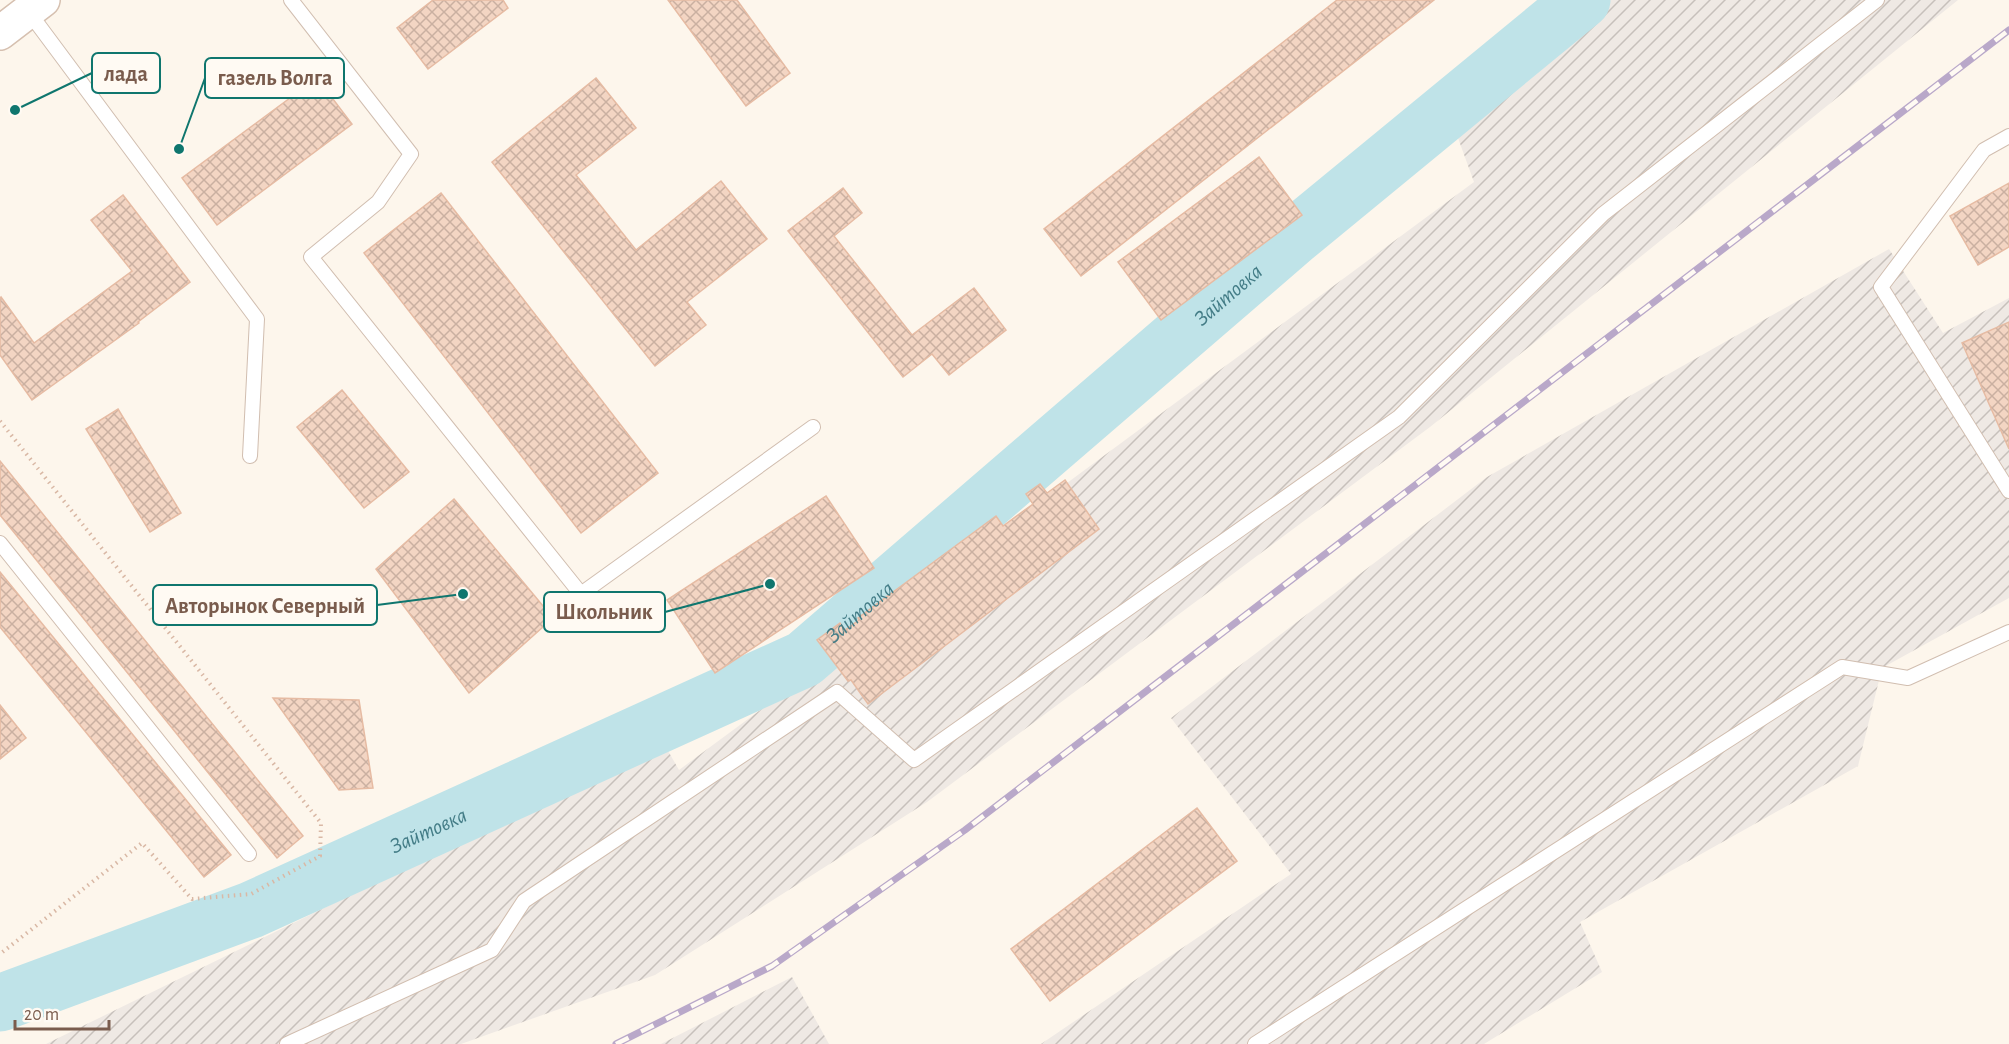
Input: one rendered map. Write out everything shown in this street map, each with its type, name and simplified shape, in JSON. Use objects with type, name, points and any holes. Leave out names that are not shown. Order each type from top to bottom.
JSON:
[{"type":"main road","points":[[0,33],[35,6]]},
{"type":"lane","points":[[291,0],[411,154],[378,202],[311,257],[581,594],[813,427]]},
{"type":"lane","points":[[287,1044],[492,950],[524,901],[837,692],[914,760],[1399,417],[1603,214],[1877,0]]},
{"type":"lane","points":[[35,6],[257,319],[250,456]]},
{"type":"lane","points":[[2009,136],[1984,150],[1881,287],[2009,492]]},
{"type":"lane","points":[[0,543],[249,854]]},
{"type":"lane","points":[[1255,1044],[1842,667],[1908,678],[2009,632]]},
{"type":"shaded area","points":[[1607,0],[1958,0],[1430,427],[927,802],[655,975],[461,1044],[46,1044],[663,742],[679,770],[1474,182],[1454,127]]},
{"type":"shaded area","points":[[1889,249],[1943,333],[2009,298],[2009,598],[1882,668],[1858,766],[1580,922],[1602,972],[1484,1044],[1041,1044],[1291,874],[1171,718],[1487,477]]},
{"type":"shaded area","points":[[792,977],[829,1044],[661,1044]]},
{"type":"building","points":[[433,0],[503,0],[508,8],[428,69],[397,28]]},
{"type":"building","points":[[668,0],[737,0],[790,73],[746,106]]},
{"type":"building","points":[[1337,0],[1434,0],[1081,276],[1044,229]]},
{"type":"building","points":[[317,78],[352,124],[217,225],[182,178]]},
{"type":"building","points":[[596,78],[636,128],[576,175],[636,250],[721,181],[767,239],[687,302],[706,325],[655,366],[492,162]]},
{"type":"building","points":[[1259,157],[1302,215],[1161,320],[1118,262]]},
{"type":"building","points":[[2009,183],[2009,247],[1978,265],[1950,216]]},
{"type":"building","points":[[843,188],[862,213],[834,236],[912,335],[974,288],[1006,330],[949,375],[932,354],[903,377],[788,231]]},
{"type":"building","points":[[441,193],[658,473],[581,533],[364,253]]},
{"type":"building","points":[[123,195],[190,282],[139,323],[32,400],[0,355],[0,298],[34,343],[132,271],[91,220]]},
{"type":"building","points":[[2009,322],[2009,449],[1962,343]]},
{"type":"building","points":[[342,390],[409,472],[364,508],[297,427]]},
{"type":"building","points":[[118,409],[181,513],[150,532],[86,429]]},
{"type":"building","points":[[0,461],[303,836],[277,858],[0,515]]},
{"type":"building","points":[[1065,480],[1099,529],[868,704],[817,640],[840,623],[845,630],[996,516],[1003,526],[1033,504],[1026,494],[1040,484],[1047,493]]},
{"type":"building","points":[[826,496],[874,568],[715,673],[667,600]]},
{"type":"building","points":[[454,499],[553,618],[469,693],[376,569]]},
{"type":"building","points":[[0,572],[231,855],[204,877],[0,627]]},
{"type":"building","points":[[273,698],[359,700],[373,788],[339,790]]},
{"type":"building","points":[[0,705],[26,738],[0,759]]},
{"type":"building","points":[[1197,808],[1237,861],[1050,1001],[1011,949]]},
{"type":"waterway","name":"Зайтовка","points":[[0,1003],[251,910],[804,659],[1295,236],[1582,0]]},
{"type":"railway","points":[[616,1044],[772,966],[965,830],[2009,30]]},
{"type":"place","name":"лада","points":[[15,110]]},
{"type":"place","name":"газель Волга","points":[[179,149]]},
{"type":"place","name":"Школьник","points":[[770,584]]},
{"type":"place","name":"Авторынок Северный","points":[[463,594]]}]
